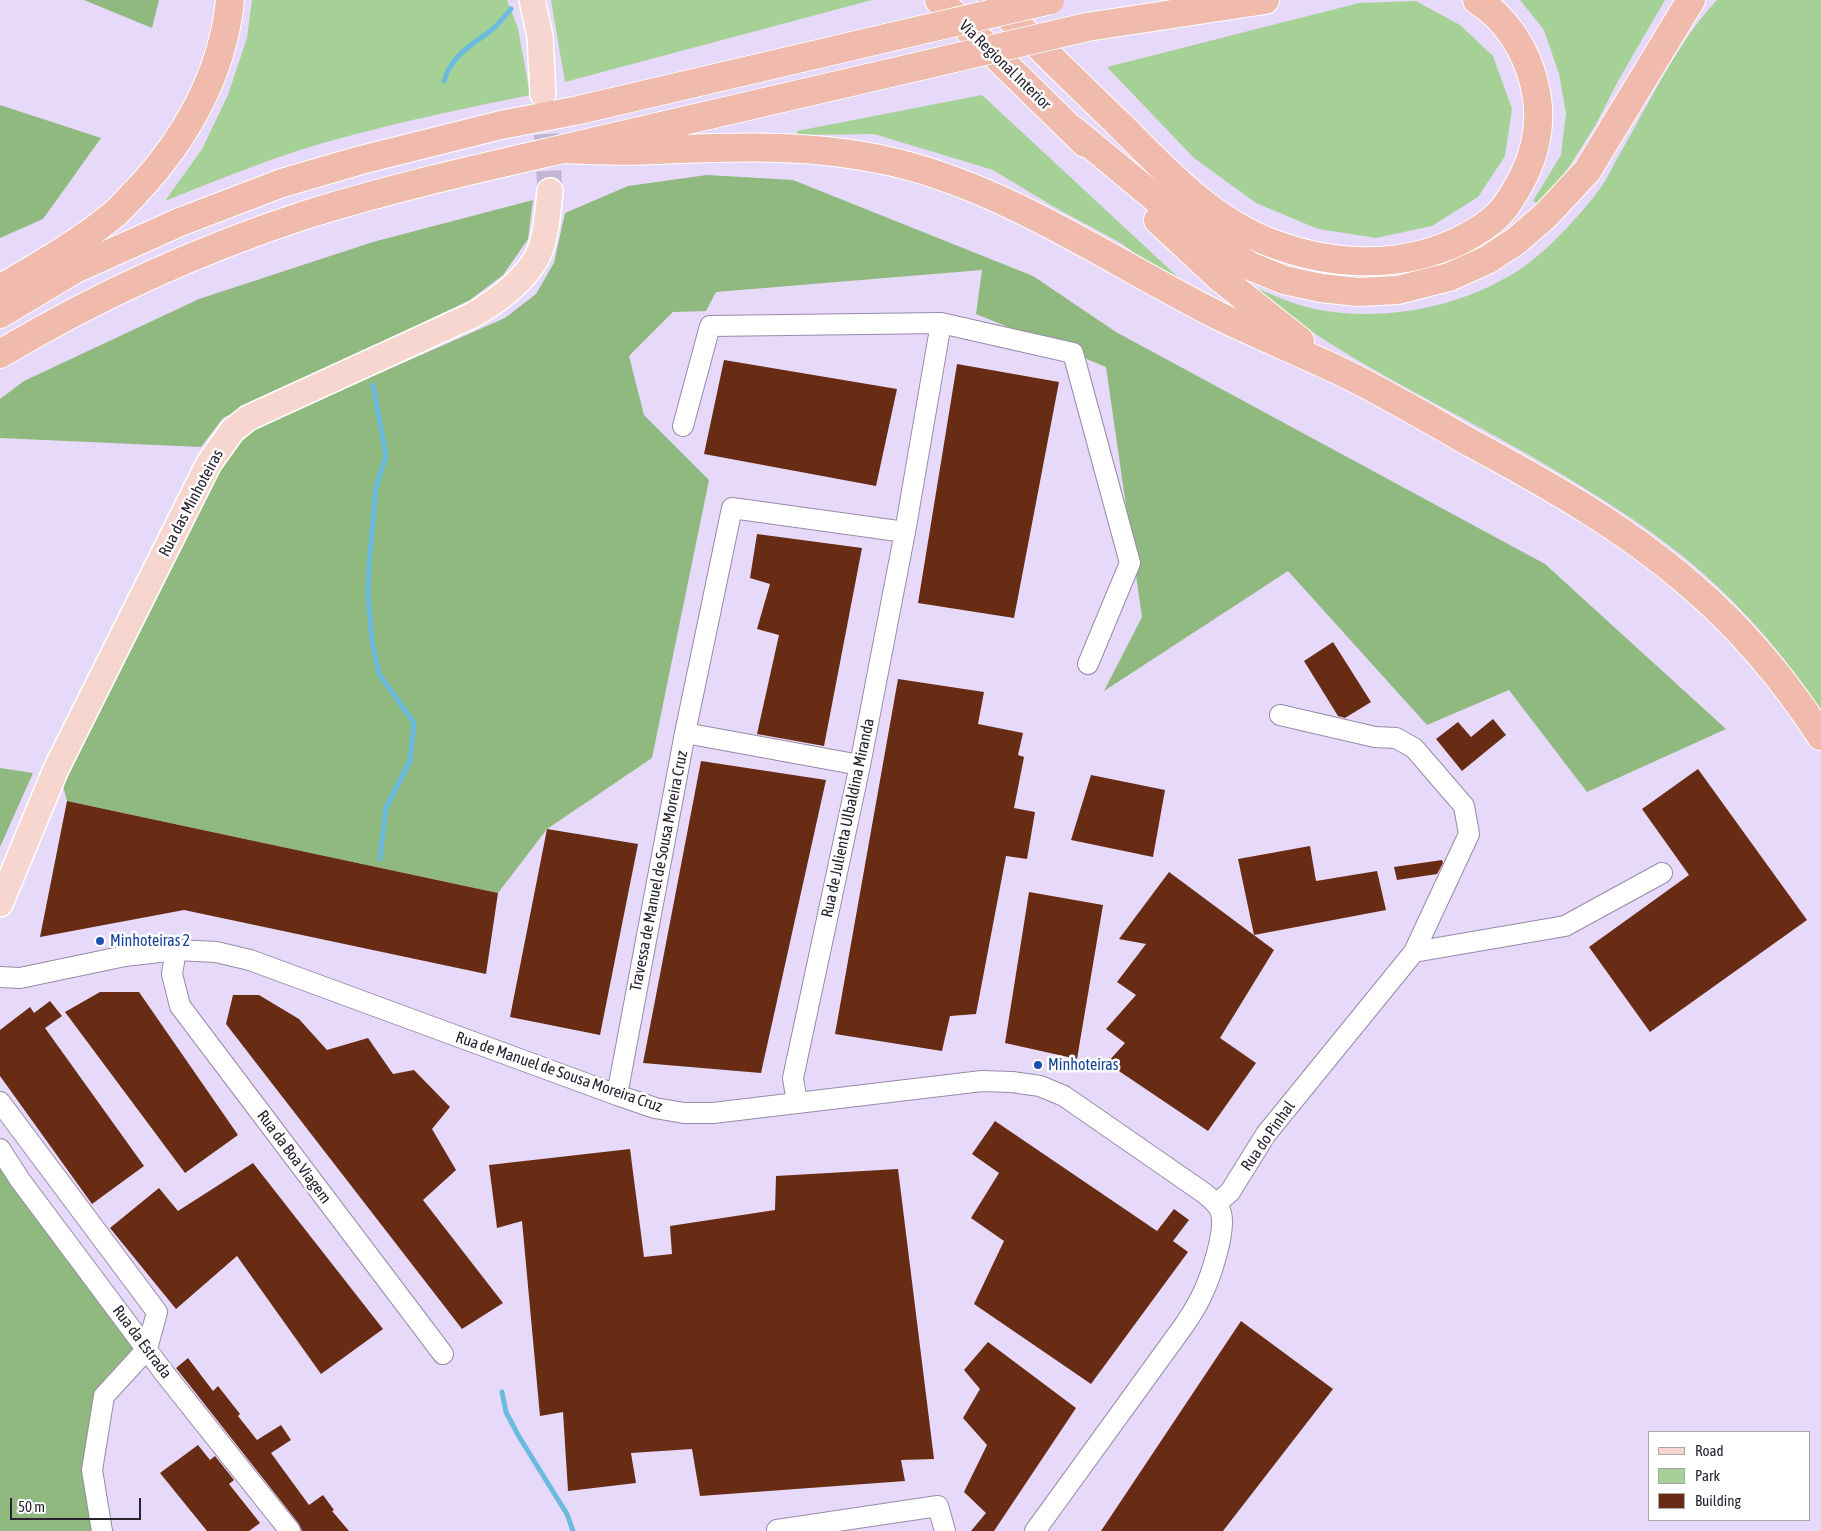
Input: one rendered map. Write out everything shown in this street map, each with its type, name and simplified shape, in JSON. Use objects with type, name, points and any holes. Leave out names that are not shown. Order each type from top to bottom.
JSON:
[{"type":"highway","points":[[0,289],[113,216],[158,168],[194,116],[218,62],[230,0]]},
{"type":"highway","name":"Via Regional Interior","points":[[939,0],[1072,129]]},
{"type":"highway","points":[[992,0],[1183,187],[1220,216],[1264,240],[1296,252],[1332,260],[1369,263],[1407,258],[1445,248],[1476,232],[1498,215],[1516,191],[1530,162],[1537,131],[1538,100],[1532,74],[1509,28],[1488,7],[1477,0]]},
{"type":"highway","points":[[0,314],[75,269],[180,222],[282,183],[361,160],[501,125],[579,110],[1050,0]]},
{"type":"highway","points":[[0,354],[84,306],[124,286],[238,238],[305,215],[368,197],[562,149],[1204,0]]},
{"type":"highway","points":[[1087,27],[1265,0]]},
{"type":"highway","points":[[1072,129],[1201,234],[1250,266],[1284,280],[1321,288],[1358,292],[1398,290],[1449,277],[1487,260],[1516,241],[1546,215],[1587,171],[1692,0]]},
{"type":"highway","points":[[1072,129],[1170,232],[1219,277],[1348,375]]},
{"type":"highway","points":[[562,149],[652,151],[754,146],[832,150],[855,153],[897,163],[978,190],[1016,208],[1220,316],[1348,375],[1550,487],[1611,525],[1654,555],[1696,589],[1747,640],[1793,694],[1821,736]]},
{"type":"main road","points":[[532,0],[540,36],[544,94]]},
{"type":"main road","name":"Rua das Minhoteiras","points":[[0,904],[56,770],[209,463],[232,431],[248,418],[473,315],[497,300],[514,286],[536,258],[546,226],[550,192]]},
{"type":"street","points":[[683,426],[710,326],[941,323],[1072,353],[1130,563],[1088,664]]},
{"type":"street","name":"Rua de Julienta Ulbaldina Miranda","points":[[797,1103],[793,1078],[860,765],[905,532],[941,323]]},
{"type":"street","points":[[685,733],[732,508],[905,532]]},
{"type":"street","name":"Rua do Pinhal","points":[[1216,1204],[1230,1192],[1266,1134],[1414,952],[1469,834],[1464,806],[1414,748],[1396,738],[1376,737],[1280,715]]},
{"type":"street","name":"Travessa de Manuel de Sousa Moreira Cruz","points":[[617,1096],[685,733],[860,765]]},
{"type":"street","points":[[1414,952],[1565,926],[1662,873]]},
{"type":"street","name":"Rua de Manuel de Sousa Moreira Cruz","points":[[0,976],[20,978],[125,956],[176,950],[216,952],[250,960],[617,1096],[655,1108],[684,1113],[713,1113],[982,1081],[1012,1082],[1040,1086],[1064,1096],[1204,1193],[1216,1204]]},
{"type":"street","name":"Rua da Boa Viagem","points":[[176,950],[172,974],[180,1006],[443,1354]]},
{"type":"street","points":[[0,1102],[156,1312],[146,1349],[104,1396],[92,1470],[102,1531]]},
{"type":"street","name":"Rua da Estrada","points":[[0,1149],[20,1180],[146,1349],[290,1531]]},
{"type":"street","points":[[1035,1531],[1185,1324],[1202,1295],[1222,1238],[1223,1224],[1221,1211],[1216,1204]]},
{"type":"street","points":[[777,1530],[938,1506],[945,1531]]},
{"type":"green space","points":[[84,0],[159,0],[152,28]]},
{"type":"green space","points":[[252,0],[507,0],[518,28],[530,95],[413,120],[326,142],[214,181],[165,201],[202,149],[228,95],[247,38]]},
{"type":"green space","points":[[551,0],[872,0],[565,82]]},
{"type":"green space","points":[[1520,0],[1665,0],[1618,81],[1595,126],[1565,173],[1538,204],[1533,201],[1561,155],[1566,113],[1559,74],[1544,30]]},
{"type":"green space","points":[[1717,0],[1821,0],[1821,711],[1791,668],[1739,607],[1665,542],[1617,509],[1551,468],[1357,360],[1283,312],[1248,284],[1306,307],[1342,313],[1369,314],[1424,308],[1477,292],[1502,280],[1525,266],[1545,250],[1599,190],[1677,53],[1703,16]]},
{"type":"green space","points":[[1416,1],[1460,25],[1493,56],[1512,109],[1505,156],[1478,197],[1432,226],[1376,238],[1318,229],[1256,203],[1194,158],[1107,67],[1359,3]]},
{"type":"green space","points":[[982,95],[1180,279],[1177,283],[1119,242],[1056,208],[993,170],[874,134],[797,135],[797,131]]},
{"type":"green space","points":[[0,105],[101,138],[43,219],[0,238]]},
{"type":"green space","points":[[707,175],[793,180],[1033,276],[1116,332],[1545,564],[1726,729],[1587,792],[1509,690],[1427,725],[1288,571],[1104,691],[1142,617],[1106,367],[976,314],[982,270],[716,292],[706,311],[673,312],[629,356],[644,415],[709,480],[652,758],[547,829],[498,893],[67,801],[63,786],[226,457],[255,428],[505,318],[536,294],[554,263],[565,213],[628,186]]},
{"type":"green space","points":[[533,200],[528,239],[503,275],[470,300],[223,418],[201,447],[0,438],[0,399],[24,381],[199,299],[373,242]]},
{"type":"green space","points":[[0,768],[33,773],[0,847]]},
{"type":"green space","points":[[0,1166],[147,1349],[104,1396],[99,1531],[0,1531]]},
{"type":"building","points":[[724,360],[897,389],[876,486],[704,454]]},
{"type":"building","points":[[957,364],[1059,382],[1014,618],[918,603]]},
{"type":"building","points":[[757,534],[862,548],[824,746],[757,734],[779,635],[757,629],[770,584],[750,578]]},
{"type":"building","points":[[1333,642],[1371,702],[1345,718],[1338,716],[1304,661]]},
{"type":"building","points":[[898,679],[984,692],[978,724],[1023,733],[1018,755],[1024,757],[1014,808],[1035,812],[1027,859],[1006,856],[976,1014],[950,1016],[942,1051],[835,1034]]},
{"type":"building","points":[[1493,719],[1506,735],[1462,771],[1436,739],[1458,722],[1471,737]]},
{"type":"building","points":[[701,761],[826,780],[761,1073],[643,1063]]},
{"type":"building","points":[[1698,769],[1807,920],[1650,1032],[1589,947],[1689,875],[1642,809]]},
{"type":"building","points":[[1091,775],[1165,790],[1153,857],[1071,840]]},
{"type":"building","points":[[67,801],[498,893],[486,974],[184,910],[40,937]]},
{"type":"building","points":[[547,829],[638,844],[600,1035],[510,1017]]},
{"type":"building","points":[[1310,846],[1316,881],[1377,871],[1386,910],[1254,935],[1238,859]]},
{"type":"building","points":[[1442,860],[1443,863],[1437,874],[1397,880],[1394,867]]},
{"type":"building","points":[[1169,872],[1274,950],[1220,1038],[1256,1063],[1208,1131],[1107,1063],[1125,1043],[1106,1029],[1136,995],[1117,982],[1146,944],[1119,939]]},
{"type":"building","points":[[1029,892],[1103,905],[1077,1059],[1005,1043]]},
{"type":"building","points":[[100,992],[139,992],[238,1135],[185,1173],[65,1012]]},
{"type":"building","points":[[233,995],[259,995],[299,1019],[327,1050],[368,1038],[393,1074],[414,1070],[450,1107],[432,1129],[456,1170],[423,1200],[503,1303],[462,1329],[226,1024]]},
{"type":"building","points":[[50,1001],[62,1016],[45,1028],[144,1166],[92,1204],[0,1076],[0,1030],[30,1007],[34,1013]]},
{"type":"building","points":[[995,1121],[1157,1231],[1174,1209],[1189,1220],[1173,1241],[1188,1252],[1091,1384],[974,1304],[1004,1241],[971,1218],[999,1173],[972,1154]]},
{"type":"building","points":[[630,1149],[644,1257],[672,1254],[670,1226],[775,1210],[776,1176],[898,1169],[934,1459],[901,1460],[905,1481],[700,1496],[692,1449],[631,1453],[636,1483],[568,1491],[563,1412],[540,1416],[522,1221],[497,1228],[489,1165]]},
{"type":"building","points":[[253,1163],[383,1329],[321,1374],[237,1256],[176,1309],[110,1228],[159,1188],[178,1211]]},
{"type":"building","points":[[1241,1321],[1333,1389],[1223,1531],[1101,1531]]},
{"type":"building","points":[[988,1342],[1076,1408],[994,1531],[971,1531],[986,1513],[964,1492],[987,1445],[963,1418],[980,1389],[964,1370]]},
{"type":"building","points":[[188,1358],[213,1391],[218,1386],[257,1440],[281,1425],[291,1440],[271,1453],[309,1505],[323,1495],[334,1510],[332,1511],[349,1531],[302,1531],[299,1524],[176,1368]]},
{"type":"building","points":[[198,1445],[210,1460],[215,1456],[234,1480],[229,1484],[260,1523],[249,1531],[207,1531],[160,1473]]},
{"type":"waterway","points":[[444,81],[458,56],[495,27],[511,9]]},
{"type":"waterway","points":[[373,385],[386,456],[376,487],[369,566],[368,594],[372,641],[379,674],[414,723],[410,761],[386,808],[380,859]]},
{"type":"waterway","points":[[502,1392],[506,1412],[518,1435],[567,1514],[573,1531]]},
{"type":"tunnel","points":[[544,97],[550,191]]},
{"type":"place","name":"Minhoteiras 2","points":[[100,941]]},
{"type":"place","name":"Minhoteiras","points":[[1038,1065]]}]
